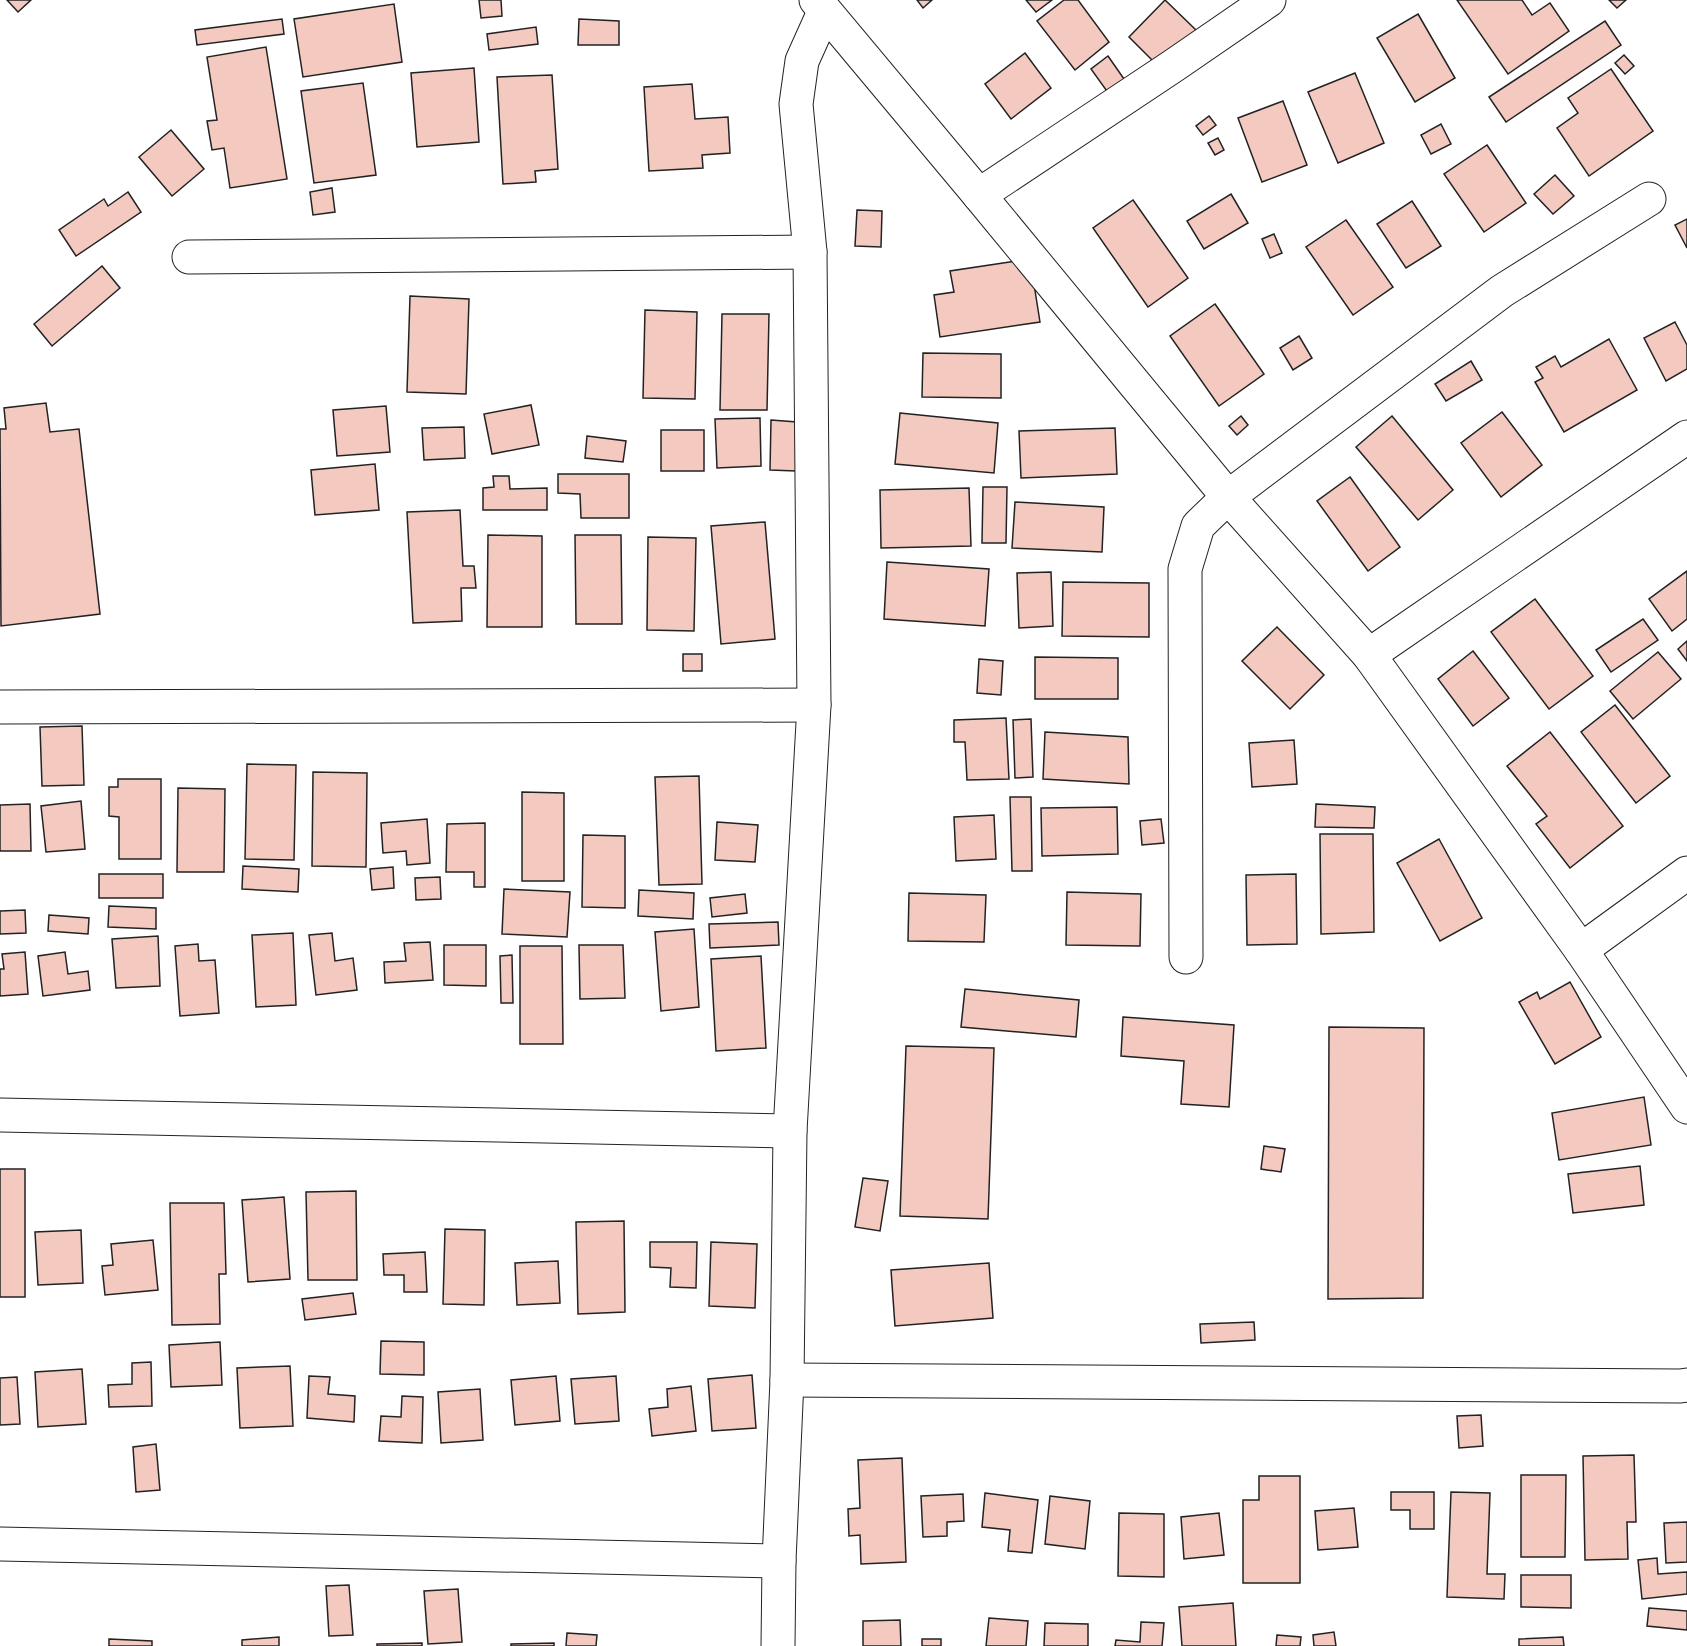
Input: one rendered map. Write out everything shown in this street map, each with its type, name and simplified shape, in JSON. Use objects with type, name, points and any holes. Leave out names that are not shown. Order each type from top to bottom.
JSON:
[{"type":"street","points":[[979,195],[1269,0]]},
{"type":"street","points":[[820,6],[1228,497],[1369,655],[1581,950],[1687,1107]]},
{"type":"street","points":[[778,1646],[778,1561],[787,1380],[790,1131],[814,705],[810,252],[796,104],[802,61],[820,6]]},
{"type":"street","points":[[1186,957],[1185,569],[1198,526],[1228,497],[1502,291],[1649,200]]},
{"type":"street","points":[[189,257],[810,252]]},
{"type":"street","points":[[1369,655],[1687,437]]},
{"type":"street","points":[[0,707],[814,705]]},
{"type":"street","points":[[1581,950],[1687,873]]},
{"type":"street","points":[[0,1115],[790,1131]]},
{"type":"street","points":[[787,1380],[1687,1385]]},
{"type":"street","points":[[0,1544],[778,1561]]},
{"type":"building","points":[[7,0],[31,0],[18,12]]},
{"type":"building","points":[[479,0],[501,0],[502,16],[481,18]]},
{"type":"building","points":[[917,0],[932,0],[923,8]]},
{"type":"building","points":[[1026,0],[1052,0],[1036,12]]},
{"type":"building","points":[[1064,0],[1078,0],[1109,42],[1075,70],[1037,21]]},
{"type":"building","points":[[1165,0],[1196,30],[1159,67],[1129,37]]},
{"type":"building","points":[[1457,0],[1522,0],[1532,15],[1550,3],[1569,31],[1508,74]]},
{"type":"building","points":[[1609,0],[1626,0],[1617,8]]},
{"type":"building","points":[[394,4],[402,62],[303,77],[294,19]]},
{"type":"building","points":[[1418,14],[1455,78],[1415,102],[1377,38]]},
{"type":"building","points":[[282,19],[284,34],[197,45],[195,30]]},
{"type":"building","points":[[579,19],[619,21],[619,45],[578,45]]},
{"type":"building","points":[[1605,21],[1621,45],[1506,122],[1489,97]]},
{"type":"building","points":[[536,27],[538,44],[489,50],[487,34]]},
{"type":"building","points":[[266,47],[287,179],[230,188],[224,148],[212,150],[207,121],[217,120],[207,57]]},
{"type":"building","points":[[1025,53],[1051,88],[1011,119],[985,84]]},
{"type":"building","points":[[1624,55],[1634,66],[1625,74],[1615,63]]},
{"type":"building","points":[[1108,56],[1131,89],[1114,101],[1091,69]]},
{"type":"building","points":[[474,68],[479,142],[417,147],[411,73]]},
{"type":"building","points":[[1611,69],[1653,131],[1589,176],[1557,128],[1578,113],[1568,98]]},
{"type":"building","points":[[1355,73],[1384,143],[1338,163],[1308,92]]},
{"type":"building","points":[[552,75],[558,169],[535,171],[536,182],[503,184],[497,77]]},
{"type":"building","points":[[363,83],[376,175],[314,183],[301,91]]},
{"type":"building","points":[[692,84],[695,119],[728,117],[730,153],[702,155],[703,168],[649,171],[644,87]]},
{"type":"building","points":[[1283,101],[1307,165],[1262,182],[1238,118]]},
{"type":"building","points":[[1209,116],[1216,125],[1203,135],[1196,126]]},
{"type":"building","points":[[1441,124],[1451,144],[1431,154],[1421,135]]},
{"type":"building","points":[[171,130],[204,169],[172,196],[139,157]]},
{"type":"building","points":[[1218,138],[1224,150],[1215,155],[1208,143]]},
{"type":"building","points":[[1487,145],[1526,203],[1484,232],[1444,174]]},
{"type":"building","points":[[1555,175],[1574,196],[1553,214],[1534,194]]},
{"type":"building","points":[[332,188],[335,212],[313,215],[310,192]]},
{"type":"building","points":[[128,192],[141,212],[76,256],[59,230],[104,199],[108,206]]},
{"type":"building","points":[[1231,194],[1248,223],[1204,249],[1187,221]]},
{"type":"building","points":[[1133,200],[1188,278],[1148,307],[1093,228]]},
{"type":"building","points":[[1412,201],[1441,246],[1406,268],[1377,224]]},
{"type":"building","points":[[857,210],[882,211],[881,247],[855,246]]},
{"type":"building","points":[[1687,219],[1687,248],[1675,225]]},
{"type":"building","points":[[1346,220],[1393,287],[1353,315],[1306,247]]},
{"type":"building","points":[[1274,234],[1282,253],[1270,258],[1262,239]]},
{"type":"building","points":[[1030,259],[1040,322],[940,337],[934,295],[954,292],[950,271]]},
{"type":"building","points":[[102,266],[120,288],[52,346],[34,324]]},
{"type":"building","points":[[410,296],[469,299],[466,394],[407,392]]},
{"type":"building","points":[[1215,304],[1264,374],[1219,406],[1170,336]]},
{"type":"building","points":[[645,310],[697,312],[695,399],[643,398]]},
{"type":"building","points":[[722,314],[769,314],[767,410],[720,410]]},
{"type":"building","points":[[1675,322],[1687,345],[1687,369],[1666,381],[1644,338]]},
{"type":"building","points":[[1299,336],[1312,358],[1293,370],[1280,348]]},
{"type":"building","points":[[1609,339],[1637,390],[1564,432],[1535,382],[1543,378],[1536,367],[1555,356],[1561,367]]},
{"type":"building","points":[[923,353],[1001,354],[1001,398],[922,397]]},
{"type":"building","points":[[1471,361],[1482,380],[1446,401],[1435,384]]},
{"type":"building","points":[[46,403],[50,432],[79,429],[100,614],[1,626],[0,429],[6,429],[4,408]]},
{"type":"building","points":[[531,405],[539,445],[492,454],[484,414]]},
{"type":"building","points":[[386,406],[390,452],[337,456],[333,410]]},
{"type":"building","points":[[1502,412],[1542,465],[1501,497],[1461,443]]},
{"type":"building","points":[[900,413],[998,423],[994,473],[895,464]]},
{"type":"building","points":[[1241,416],[1248,425],[1237,435],[1229,426]]},
{"type":"building","points":[[1392,416],[1453,490],[1418,520],[1356,447]]},
{"type":"building","points":[[760,418],[761,466],[717,468],[715,419]]},
{"type":"building","points":[[771,420],[797,422],[796,471],[770,470]]},
{"type":"building","points":[[464,427],[465,458],[424,460],[422,428]]},
{"type":"building","points":[[1115,428],[1117,474],[1021,478],[1019,431]]},
{"type":"building","points":[[661,430],[704,430],[704,471],[661,471]]},
{"type":"building","points":[[587,436],[626,441],[623,462],[585,458]]},
{"type":"building","points":[[375,464],[379,510],[315,515],[311,470]]},
{"type":"building","points":[[558,474],[629,474],[629,518],[581,518],[580,494],[558,493]]},
{"type":"building","points":[[493,476],[509,476],[510,489],[547,488],[547,510],[483,510],[483,488],[494,487]]},
{"type":"building","points":[[1350,477],[1400,547],[1368,571],[1317,501]]},
{"type":"building","points":[[983,487],[1007,487],[1006,543],[982,543]]},
{"type":"building","points":[[969,488],[971,546],[881,548],[880,490]]},
{"type":"building","points":[[1015,502],[1104,507],[1102,552],[1012,548]]},
{"type":"building","points":[[460,510],[463,566],[474,566],[476,588],[461,588],[462,621],[413,623],[407,512]]},
{"type":"building","points":[[765,522],[775,639],[721,644],[711,526]]},
{"type":"building","points":[[488,535],[542,536],[542,627],[487,627]]},
{"type":"building","points":[[575,535],[621,535],[622,624],[576,624]]},
{"type":"building","points":[[648,537],[696,538],[694,631],[647,630]]},
{"type":"building","points":[[887,562],[989,569],[985,626],[884,619]]},
{"type":"building","points":[[1687,571],[1687,619],[1672,631],[1649,599]]},
{"type":"building","points":[[1051,572],[1053,626],[1019,628],[1017,573]]},
{"type":"building","points":[[1063,582],[1149,583],[1149,637],[1062,636]]},
{"type":"building","points":[[1535,599],[1593,676],[1549,709],[1491,632]]},
{"type":"building","points":[[1643,619],[1658,640],[1611,672],[1596,650]]},
{"type":"building","points":[[1277,627],[1324,675],[1290,709],[1242,661]]},
{"type":"building","points":[[1687,641],[1687,661],[1678,649]]},
{"type":"building","points":[[1473,651],[1509,698],[1473,726],[1438,679]]},
{"type":"building","points":[[1658,652],[1681,679],[1633,719],[1610,691]]},
{"type":"building","points":[[683,654],[702,654],[702,671],[683,671]]},
{"type":"building","points":[[1035,657],[1118,658],[1118,699],[1035,699]]},
{"type":"building","points":[[979,659],[1003,661],[1001,695],[977,693]]},
{"type":"building","points":[[1615,705],[1670,776],[1636,803],[1581,732]]},
{"type":"building","points":[[1006,718],[1009,779],[967,780],[965,742],[954,742],[954,720]]},
{"type":"building","points":[[1031,719],[1033,777],[1015,778],[1013,720]]},
{"type":"building","points":[[82,726],[84,785],[42,786],[40,727]]},
{"type":"building","points":[[1045,732],[1128,737],[1129,784],[1043,779]]},
{"type":"building","points":[[1550,732],[1623,826],[1570,868],[1536,824],[1547,816],[1507,766]]},
{"type":"building","points":[[1294,740],[1297,784],[1252,787],[1249,743]]},
{"type":"building","points":[[247,764],[296,765],[294,860],[245,859]]},
{"type":"building","points":[[313,772],[367,773],[366,867],[312,866]]},
{"type":"building","points":[[699,776],[702,884],[659,885],[655,777]]},
{"type":"building","points":[[118,779],[161,779],[161,859],[119,859],[119,817],[109,816],[109,787],[118,787]]},
{"type":"building","points":[[178,788],[225,789],[224,872],[177,872]]},
{"type":"building","points":[[522,792],[564,793],[564,881],[522,881]]},
{"type":"building","points":[[1010,797],[1031,797],[1032,871],[1012,871]]},
{"type":"building","points":[[81,801],[85,849],[46,852],[41,806]]},
{"type":"building","points":[[30,804],[31,851],[0,851],[0,805]]},
{"type":"building","points":[[1316,804],[1375,807],[1374,828],[1315,827]]},
{"type":"building","points":[[1117,807],[1118,854],[1042,856],[1041,808]]},
{"type":"building","points":[[994,815],[996,859],[956,861],[954,817]]},
{"type":"building","points":[[427,819],[430,863],[407,865],[406,851],[383,853],[381,823]]},
{"type":"building","points":[[1161,819],[1164,843],[1142,845],[1140,821]]},
{"type":"building","points":[[717,822],[758,825],[755,862],[715,860]]},
{"type":"building","points":[[485,823],[485,887],[474,887],[474,872],[446,872],[447,824]]},
{"type":"building","points":[[1320,834],[1373,834],[1374,932],[1321,934]]},
{"type":"building","points":[[583,835],[625,836],[625,908],[582,907]]},
{"type":"building","points":[[1439,839],[1482,918],[1440,941],[1397,863]]},
{"type":"building","points":[[243,866],[299,869],[298,892],[242,889]]},
{"type":"building","points":[[393,867],[394,888],[372,890],[370,869]]},
{"type":"building","points":[[99,874],[163,874],[163,898],[99,898]]},
{"type":"building","points":[[1296,874],[1297,944],[1247,945],[1246,875]]},
{"type":"building","points":[[440,877],[441,899],[416,900],[415,878]]},
{"type":"building","points":[[504,889],[570,892],[567,937],[502,934]]},
{"type":"building","points":[[639,890],[694,893],[693,919],[638,916]]},
{"type":"building","points":[[1067,892],[1141,894],[1140,946],[1066,945]]},
{"type":"building","points":[[909,893],[986,895],[984,942],[908,941]]},
{"type":"building","points":[[745,894],[747,913],[712,917],[710,898]]},
{"type":"building","points":[[109,906],[156,908],[156,929],[108,927]]},
{"type":"building","points":[[25,910],[26,933],[0,934],[0,911]]},
{"type":"building","points":[[49,915],[89,918],[88,934],[48,931]]},
{"type":"building","points":[[778,922],[779,945],[710,948],[709,924]]},
{"type":"building","points":[[694,929],[699,1007],[661,1011],[655,932]]},
{"type":"building","points":[[293,933],[296,1005],[256,1007],[252,935]]},
{"type":"building","points":[[332,933],[335,961],[353,958],[357,990],[316,995],[309,935]]},
{"type":"building","points":[[158,936],[160,986],[116,988],[112,939]]},
{"type":"building","points":[[430,942],[433,980],[385,983],[384,962],[406,961],[404,943]]},
{"type":"building","points":[[198,944],[199,961],[215,960],[219,1013],[180,1016],[175,946]]},
{"type":"building","points":[[444,945],[486,945],[486,986],[444,985]]},
{"type":"building","points":[[579,945],[623,945],[625,998],[580,999]]},
{"type":"building","points":[[520,946],[562,946],[563,1044],[520,1044]]},
{"type":"building","points":[[25,952],[28,994],[0,996],[0,969],[4,969],[2,954]]},
{"type":"building","points":[[65,952],[68,974],[88,971],[90,990],[43,996],[38,956]]},
{"type":"building","points":[[512,955],[513,1003],[501,1003],[500,956]]},
{"type":"building","points":[[761,956],[766,1048],[716,1051],[711,959]]},
{"type":"building","points":[[1570,982],[1601,1037],[1555,1064],[1519,1002],[1537,992],[1540,999]]},
{"type":"building","points":[[965,989],[1079,1000],[1076,1037],[961,1027]]},
{"type":"building","points":[[1123,1017],[1234,1025],[1229,1107],[1181,1104],[1184,1061],[1121,1056]]},
{"type":"building","points":[[1329,1027],[1424,1028],[1423,1298],[1328,1299]]},
{"type":"building","points":[[906,1046],[994,1048],[988,1219],[900,1216]]},
{"type":"building","points":[[1644,1097],[1651,1145],[1559,1160],[1552,1113]]},
{"type":"building","points":[[1264,1146],[1285,1149],[1281,1172],[1261,1169]]},
{"type":"building","points":[[1640,1166],[1644,1205],[1573,1213],[1568,1174]]},
{"type":"building","points":[[0,1169],[25,1169],[25,1297],[0,1297]]},
{"type":"building","points":[[863,1178],[888,1181],[880,1231],[855,1227]]},
{"type":"building","points":[[356,1191],[357,1280],[308,1280],[306,1192]]},
{"type":"building","points":[[284,1197],[290,1279],[248,1282],[242,1200]]},
{"type":"building","points":[[170,1203],[224,1203],[226,1274],[219,1274],[220,1324],[172,1325]]},
{"type":"building","points":[[624,1221],[625,1312],[578,1314],[576,1222]]},
{"type":"building","points":[[445,1229],[485,1230],[484,1305],[443,1304]]},
{"type":"building","points":[[81,1230],[83,1283],[38,1285],[35,1232]]},
{"type":"building","points":[[153,1240],[158,1290],[105,1295],[102,1266],[113,1265],[111,1244]]},
{"type":"building","points":[[650,1242],[697,1242],[696,1288],[670,1287],[671,1268],[650,1267]]},
{"type":"building","points":[[711,1242],[757,1244],[755,1308],[709,1306]]},
{"type":"building","points":[[425,1252],[427,1292],[404,1292],[404,1275],[384,1275],[383,1254]]},
{"type":"building","points":[[558,1261],[560,1303],[517,1305],[515,1263]]},
{"type":"building","points":[[989,1263],[993,1318],[895,1326],[891,1270]]},
{"type":"building","points":[[353,1293],[356,1314],[305,1320],[302,1299]]},
{"type":"building","points":[[1254,1322],[1255,1340],[1201,1343],[1200,1324]]},
{"type":"building","points":[[381,1341],[424,1342],[424,1375],[380,1374]]},
{"type":"building","points":[[220,1342],[222,1385],[171,1387],[169,1345]]},
{"type":"building","points":[[151,1362],[152,1406],[109,1407],[108,1385],[132,1384],[132,1363]]},
{"type":"building","points":[[290,1366],[293,1426],[240,1428],[237,1368]]},
{"type":"building","points":[[82,1369],[86,1424],[38,1427],[35,1372]]},
{"type":"building","points":[[752,1375],[756,1428],[712,1431],[708,1379]]},
{"type":"building","points":[[309,1376],[330,1377],[328,1394],[355,1396],[354,1422],[307,1418]]},
{"type":"building","points":[[556,1376],[560,1421],[515,1425],[511,1380]]},
{"type":"building","points":[[616,1376],[619,1421],[575,1424],[571,1379]]},
{"type":"building","points":[[17,1377],[20,1424],[0,1425],[0,1378]]},
{"type":"building","points":[[691,1386],[696,1431],[652,1436],[649,1409],[668,1407],[667,1389]]},
{"type":"building","points":[[480,1389],[483,1440],[441,1443],[438,1392]]},
{"type":"building","points":[[402,1396],[423,1397],[422,1443],[379,1441],[381,1416],[401,1417]]},
{"type":"building","points":[[1481,1415],[1483,1446],[1459,1448],[1457,1416]]},
{"type":"building","points":[[156,1444],[160,1490],[136,1492],[133,1447]]},
{"type":"building","points":[[1634,1455],[1636,1522],[1627,1522],[1628,1559],[1585,1560],[1583,1456]]},
{"type":"building","points":[[902,1458],[906,1562],[861,1564],[860,1535],[849,1536],[848,1509],[860,1508],[858,1460]]},
{"type":"building","points":[[1521,1475],[1566,1475],[1565,1557],[1521,1557]]},
{"type":"building","points":[[1259,1476],[1300,1476],[1300,1583],[1243,1583],[1243,1500],[1259,1500]]},
{"type":"building","points":[[1391,1492],[1434,1492],[1434,1529],[1410,1529],[1410,1510],[1391,1510]]},
{"type":"building","points":[[1451,1492],[1490,1493],[1487,1574],[1505,1574],[1504,1599],[1447,1597]]},
{"type":"building","points":[[985,1493],[1038,1500],[1032,1553],[1008,1551],[1010,1530],[982,1527]]},
{"type":"building","points":[[963,1494],[964,1521],[947,1522],[947,1536],[923,1537],[921,1496]]},
{"type":"building","points":[[1050,1496],[1090,1501],[1085,1549],[1045,1544]]},
{"type":"building","points":[[1354,1508],[1358,1547],[1318,1550],[1315,1511]]},
{"type":"building","points":[[1119,1513],[1164,1514],[1164,1577],[1118,1576]]},
{"type":"building","points":[[1219,1513],[1224,1555],[1184,1559],[1181,1517]]},
{"type":"building","points":[[1687,1522],[1687,1562],[1666,1563],[1664,1523]]},
{"type":"building","points":[[1657,1558],[1658,1574],[1687,1572],[1687,1594],[1642,1599],[1638,1560]]},
{"type":"building","points":[[1521,1575],[1571,1575],[1571,1608],[1521,1607]]},
{"type":"building","points":[[349,1585],[353,1635],[329,1636],[326,1586]]},
{"type":"building","points":[[458,1589],[462,1642],[428,1644],[424,1591]]},
{"type":"building","points":[[1233,1603],[1236,1646],[1182,1646],[1179,1607]]},
{"type":"building","points":[[1649,1608],[1687,1611],[1687,1630],[1647,1626]]},
{"type":"building","points":[[989,1618],[1028,1621],[1026,1646],[986,1646]]},
{"type":"building","points":[[900,1620],[901,1646],[863,1646],[863,1621]]},
{"type":"building","points":[[1141,1622],[1164,1623],[1162,1646],[1115,1646],[1116,1640],[1140,1642]]},
{"type":"building","points":[[1045,1623],[1088,1624],[1088,1646],[1044,1646]]},
{"type":"building","points":[[1334,1632],[1336,1646],[1314,1646],[1313,1635]]},
{"type":"building","points":[[567,1633],[597,1635],[596,1646],[566,1646]]},
{"type":"building","points":[[1277,1635],[1301,1637],[1300,1646],[1276,1646]]},
{"type":"building","points":[[279,1637],[279,1646],[242,1646],[242,1640]]},
{"type":"building","points":[[1563,1637],[1564,1646],[1519,1646],[1519,1639]]},
{"type":"building","points":[[109,1639],[152,1641],[152,1646],[109,1646]]},
{"type":"building","points":[[922,1639],[941,1639],[941,1646],[922,1646]]},
{"type":"building","points":[[422,1643],[422,1646],[377,1646],[377,1644]]},
{"type":"building","points":[[554,1643],[554,1646],[511,1646],[511,1644]]}]
